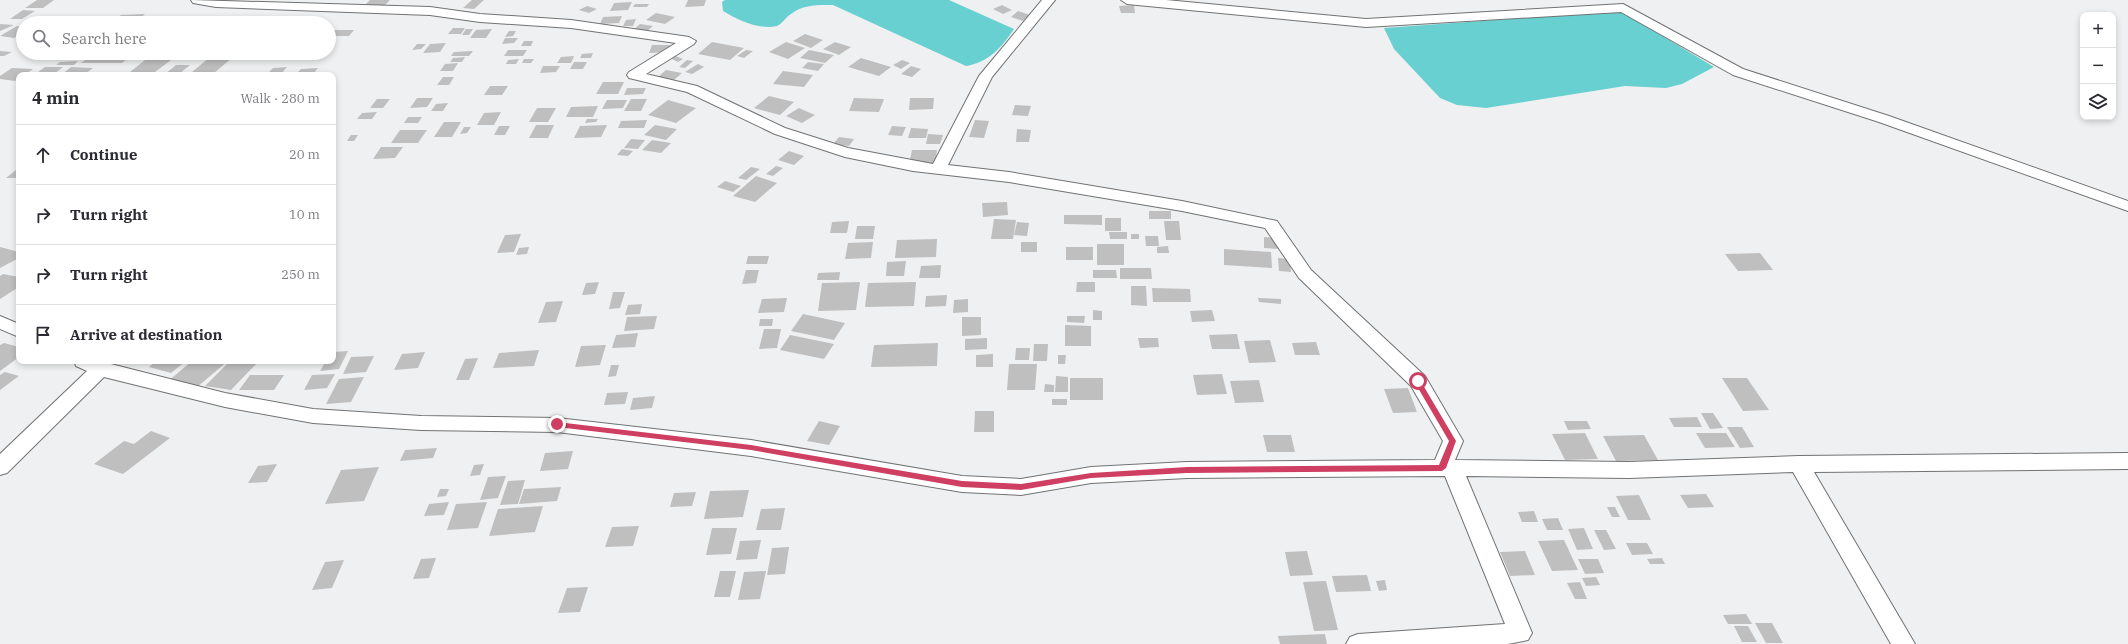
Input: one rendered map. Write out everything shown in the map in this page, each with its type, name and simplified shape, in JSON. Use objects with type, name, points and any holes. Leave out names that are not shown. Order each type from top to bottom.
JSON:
[{"type":"street","points":[[197,0],[216,3],[430,11],[480,18],[571,24],[689,41],[634,75],[692,88],[780,131],[838,150],[913,166],[1009,177],[1182,206],[1271,224],[1305,274],[1418,381],[1453,441],[1447,468],[1520,633],[1358,644]]},
{"type":"street","points":[[938,169],[986,76],[1049,0]]},
{"type":"street","points":[[1127,0],[1366,23],[1623,8],[1738,72],[1884,119],[2128,206]]},
{"type":"street","points":[[0,322],[16,330]]},
{"type":"street","points":[[0,467],[92,365],[225,400],[313,416],[421,423],[557,424],[751,448],[962,484],[1021,487],[1091,476],[1187,470],[1447,468],[1629,470],[1799,464],[2128,460]]},
{"type":"street","points":[[1799,464],[1903,644]]},
{"type":"water","points":[[725,0],[949,0],[1014,29],[999,48],[988,58],[966,66],[833,5],[817,5],[801,8],[777,26],[763,27],[742,21],[723,11],[722,2]]},
{"type":"water","points":[[1621,11],[1714,67],[1682,84],[1666,88],[1625,86],[1486,108],[1457,105],[1440,98],[1394,49],[1384,28]]},
{"type":"building","points":[[37,0],[54,0],[43,8],[25,8]]},
{"type":"building","points":[[370,0],[390,0],[385,5],[365,5]]},
{"type":"building","points":[[472,0],[484,0],[474,9],[463,8]]},
{"type":"building","points":[[688,0],[706,0],[704,6],[685,7]]},
{"type":"building","points":[[632,2],[628,10],[610,11],[614,3]]},
{"type":"building","points":[[635,4],[649,4],[647,7],[633,7]]},
{"type":"building","points":[[1002,5],[1012,10],[1003,14],[993,9]]},
{"type":"building","points":[[1134,5],[1135,13],[1121,13],[1119,6]]},
{"type":"building","points":[[587,6],[597,9],[589,13],[579,10]]},
{"type":"building","points":[[23,10],[35,11],[27,16],[16,16],[16,19],[10,19]]},
{"type":"building","points":[[1018,11],[1030,15],[1023,21],[1011,17]]},
{"type":"building","points":[[656,13],[675,17],[665,24],[646,20]]},
{"type":"building","points":[[145,14],[143,16],[120,16]]},
{"type":"building","points":[[622,16],[619,23],[600,24],[603,17]]},
{"type":"building","points":[[636,19],[633,26],[623,26],[626,20]]},
{"type":"building","points":[[0,24],[14,25],[0,31]]},
{"type":"building","points":[[640,24],[653,26],[646,32],[633,30]]},
{"type":"building","points":[[16,27],[16,37],[14,38],[0,36]]},
{"type":"building","points":[[453,28],[465,28],[461,34],[448,34]]},
{"type":"building","points":[[466,29],[473,29],[469,35],[462,35]]},
{"type":"building","points":[[492,29],[486,38],[470,38],[476,30]]},
{"type":"building","points":[[336,30],[354,30],[349,36],[336,36]]},
{"type":"building","points":[[509,31],[516,31],[513,36],[505,37]]},
{"type":"building","points":[[805,34],[823,40],[811,48],[793,41]]},
{"type":"building","points":[[505,38],[518,38],[514,43],[502,44]]},
{"type":"building","points":[[524,41],[533,41],[531,46],[521,46]]},
{"type":"building","points":[[712,42],[744,48],[730,60],[698,54]]},
{"type":"building","points":[[786,42],[805,48],[788,59],[769,52]]},
{"type":"building","points":[[835,42],[851,47],[839,55],[823,49]]},
{"type":"building","points":[[446,43],[440,52],[423,53],[430,44]]},
{"type":"building","points":[[417,44],[426,44],[421,49],[412,50]]},
{"type":"building","points":[[652,45],[670,45],[667,52],[649,53]]},
{"type":"building","points":[[508,50],[527,50],[523,56],[504,56]]},
{"type":"building","points":[[746,50],[753,51],[744,58],[737,56]]},
{"type":"building","points":[[809,50],[834,55],[825,63],[800,58]]},
{"type":"building","points":[[0,51],[12,52],[4,56],[0,56]]},
{"type":"building","points":[[473,51],[469,56],[451,56],[454,52]]},
{"type":"building","points":[[593,53],[591,58],[580,58],[582,54]]},
{"type":"building","points":[[673,55],[683,59],[678,62],[668,57]]},
{"type":"building","points":[[574,56],[571,63],[557,63],[561,57]]},
{"type":"building","points":[[465,57],[462,62],[450,62],[453,58]]},
{"type":"building","points":[[861,58],[891,67],[879,76],[848,67]]},
{"type":"building","points":[[519,59],[516,64],[506,64],[508,60]]},
{"type":"building","points":[[524,59],[534,59],[531,63],[522,63]]},
{"type":"building","points":[[85,60],[126,60],[122,63],[81,63]]},
{"type":"building","points":[[145,60],[171,60],[155,72],[130,72]]},
{"type":"building","points":[[206,60],[230,60],[215,72],[192,72]]},
{"type":"building","points":[[687,60],[693,61],[685,68],[679,67]]},
{"type":"building","points":[[902,60],[910,63],[901,69],[893,65]]},
{"type":"building","points":[[78,61],[74,65],[56,65],[60,62]]},
{"type":"building","points":[[574,62],[587,62],[583,69],[570,69]]},
{"type":"building","points":[[808,62],[824,64],[818,71],[802,68]]},
{"type":"building","points":[[458,63],[453,71],[440,71],[445,64]]},
{"type":"building","points":[[698,64],[704,67],[692,74],[685,72]]},
{"type":"building","points":[[176,65],[190,65],[181,72],[167,72]]},
{"type":"building","points":[[543,66],[560,66],[556,72],[540,73]]},
{"type":"building","points":[[911,66],[921,69],[912,77],[901,74]]},
{"type":"building","points":[[45,67],[63,67],[57,72],[38,72]]},
{"type":"building","points":[[71,67],[93,68],[88,72],[65,72]]},
{"type":"building","points":[[287,67],[283,72],[269,72],[273,68]]},
{"type":"building","points":[[12,68],[33,69],[28,72],[16,72],[15,81],[0,79],[0,76]]},
{"type":"building","points":[[318,68],[315,72],[298,72],[301,69]]},
{"type":"building","points":[[666,70],[682,73],[674,80],[658,77]]},
{"type":"building","points":[[783,71],[813,75],[804,87],[773,84]]},
{"type":"building","points":[[443,77],[454,77],[449,85],[437,85]]},
{"type":"building","points":[[603,82],[624,82],[618,94],[596,94]]},
{"type":"building","points":[[490,86],[508,86],[502,95],[484,95]]},
{"type":"building","points":[[627,88],[646,88],[643,94],[624,95]]},
{"type":"building","points":[[769,96],[794,102],[780,115],[754,108]]},
{"type":"building","points":[[417,98],[433,98],[427,107],[410,108]]},
{"type":"building","points":[[854,98],[884,99],[879,112],[849,111]]},
{"type":"building","points":[[910,98],[934,98],[933,109],[909,110]]},
{"type":"building","points":[[377,99],[390,99],[383,108],[370,108]]},
{"type":"building","points":[[631,99],[647,99],[641,111],[624,111]]},
{"type":"building","points":[[607,100],[627,100],[623,108],[602,109]]},
{"type":"building","points":[[668,100],[696,108],[676,123],[648,115]]},
{"type":"building","points":[[448,103],[443,111],[431,111],[436,104]]},
{"type":"building","points":[[1015,105],[1031,106],[1028,116],[1012,115]]},
{"type":"building","points":[[598,106],[593,117],[566,117],[571,107]]},
{"type":"building","points":[[537,108],[556,108],[548,122],[529,122]]},
{"type":"building","points":[[799,108],[815,115],[802,123],[786,116]]},
{"type":"building","points":[[377,112],[372,119],[357,119],[362,113]]},
{"type":"building","points":[[501,112],[494,125],[477,125],[484,113]]},
{"type":"building","points":[[408,117],[422,117],[418,123],[404,123]]},
{"type":"building","points":[[587,119],[598,119],[596,122],[585,123]]},
{"type":"building","points":[[647,120],[644,128],[618,128],[621,121]]},
{"type":"building","points":[[975,120],[989,121],[984,138],[969,137]]},
{"type":"building","points":[[444,122],[461,122],[452,137],[434,137]]},
{"type":"building","points":[[536,125],[554,125],[548,138],[529,138]]},
{"type":"building","points":[[607,125],[601,137],[574,138],[580,126]]},
{"type":"building","points":[[655,125],[677,129],[666,140],[644,135]]},
{"type":"building","points":[[499,126],[510,126],[505,135],[494,135]]},
{"type":"building","points":[[892,126],[906,127],[902,136],[888,135]]},
{"type":"building","points":[[464,127],[471,127],[467,133],[460,134]]},
{"type":"building","points":[[911,128],[928,129],[926,138],[908,138]]},
{"type":"building","points":[[1017,129],[1031,130],[1029,142],[1016,142]]},
{"type":"building","points":[[400,130],[427,130],[418,143],[391,143]]},
{"type":"building","points":[[928,134],[943,135],[940,144],[926,144]]},
{"type":"building","points":[[351,135],[358,135],[354,141],[347,141]]},
{"type":"building","points":[[839,137],[854,139],[849,146],[833,144]]},
{"type":"building","points":[[631,139],[645,140],[638,149],[624,148]]},
{"type":"building","points":[[652,140],[671,143],[661,153],[642,150]]},
{"type":"building","points":[[381,147],[403,147],[395,158],[373,159]]},
{"type":"building","points":[[622,149],[633,151],[628,156],[617,155]]},
{"type":"building","points":[[912,150],[937,150],[935,164],[909,164]]},
{"type":"building","points":[[789,151],[804,156],[794,165],[778,160]]},
{"type":"building","points":[[776,166],[783,168],[773,176],[766,174]]},
{"type":"building","points":[[751,167],[760,169],[746,180],[738,178]]},
{"type":"building","points":[[16,170],[16,178],[6,178]]},
{"type":"building","points":[[756,176],[777,183],[755,202],[733,196]]},
{"type":"building","points":[[725,181],[741,186],[733,192],[717,187]]},
{"type":"building","points":[[1007,202],[1008,215],[983,217],[982,203]]},
{"type":"building","points":[[1149,211],[1171,211],[1171,219],[1149,219]]},
{"type":"building","points":[[1064,215],[1102,215],[1102,225],[1064,224]]},
{"type":"building","points":[[1105,218],[1121,218],[1121,231],[1105,231]]},
{"type":"building","points":[[994,219],[1016,220],[1013,239],[991,239]]},
{"type":"building","points":[[849,221],[847,233],[830,233],[832,222]]},
{"type":"building","points":[[1164,221],[1179,221],[1181,240],[1166,240]]},
{"type":"building","points":[[1017,222],[1029,223],[1027,236],[1014,235]]},
{"type":"building","points":[[857,226],[875,226],[873,239],[855,239]]},
{"type":"building","points":[[1109,232],[1127,232],[1127,239],[1110,239]]},
{"type":"building","points":[[521,234],[514,252],[497,253],[505,235]]},
{"type":"building","points":[[1131,234],[1139,234],[1139,239],[1131,239]]},
{"type":"building","points":[[1145,236],[1158,236],[1159,246],[1146,246]]},
{"type":"building","points":[[1264,237],[1279,238],[1280,249],[1264,248]]},
{"type":"building","points":[[937,239],[936,257],[895,258],[897,240]]},
{"type":"building","points":[[873,242],[871,258],[845,259],[848,243]]},
{"type":"building","points":[[1021,242],[1037,242],[1037,252],[1021,252]]},
{"type":"building","points":[[1097,244],[1124,244],[1124,265],[1097,265]]},
{"type":"building","points":[[1168,246],[1169,253],[1157,253],[1157,247]]},
{"type":"building","points":[[0,247],[16,251],[16,260],[0,268]]},
{"type":"building","points":[[529,247],[527,254],[516,255],[519,248]]},
{"type":"building","points":[[1066,247],[1093,247],[1093,260],[1066,260]]},
{"type":"building","points":[[1224,249],[1271,252],[1272,268],[1224,265]]},
{"type":"building","points":[[1760,253],[1773,270],[1738,271],[1725,254]]},
{"type":"building","points":[[748,256],[769,256],[767,264],[746,264]]},
{"type":"building","points":[[1278,258],[1290,259],[1291,272],[1279,271]]},
{"type":"building","points":[[906,261],[904,276],[886,276],[887,262]]},
{"type":"building","points":[[941,265],[940,278],[919,278],[921,266]]},
{"type":"building","points":[[1120,268],[1151,268],[1152,279],[1120,279]]},
{"type":"building","points":[[746,270],[759,270],[756,283],[742,284]]},
{"type":"building","points":[[1093,270],[1116,270],[1117,278],[1093,278]]},
{"type":"building","points":[[840,272],[839,280],[817,280],[818,273]]},
{"type":"building","points":[[3,274],[16,276],[16,289],[0,299],[0,276]]},
{"type":"building","points":[[599,282],[595,294],[582,295],[586,283]]},
{"type":"building","points":[[860,282],[856,310],[818,311],[822,283]]},
{"type":"building","points":[[916,282],[914,306],[865,307],[868,283]]},
{"type":"building","points":[[1077,282],[1095,282],[1095,292],[1076,292]]},
{"type":"building","points":[[1131,286],[1146,286],[1147,306],[1131,305]]},
{"type":"building","points":[[1152,288],[1190,289],[1191,302],[1153,302]]},
{"type":"building","points":[[613,292],[625,292],[620,308],[609,309]]},
{"type":"building","points":[[947,295],[946,306],[925,307],[926,296]]},
{"type":"building","points":[[787,298],[784,312],[758,313],[762,299]]},
{"type":"building","points":[[1258,298],[1281,299],[1281,304],[1259,302]]},
{"type":"building","points":[[968,299],[968,312],[953,313],[954,300]]},
{"type":"building","points":[[563,301],[556,322],[538,323],[546,302]]},
{"type":"building","points":[[642,304],[640,314],[625,315],[628,305]]},
{"type":"building","points":[[1093,310],[1102,311],[1102,320],[1093,320]]},
{"type":"building","points":[[1212,310],[1215,321],[1192,322],[1190,311]]},
{"type":"building","points":[[803,314],[845,323],[834,340],[791,331]]},
{"type":"building","points":[[657,316],[654,329],[624,331],[627,317]]},
{"type":"building","points":[[1067,316],[1085,316],[1084,323],[1067,322]]},
{"type":"building","points":[[962,317],[981,317],[981,335],[962,336]]},
{"type":"building","points":[[760,319],[773,319],[772,326],[759,326]]},
{"type":"building","points":[[1065,325],[1091,326],[1091,346],[1065,346]]},
{"type":"building","points":[[764,329],[781,329],[777,348],[759,349]]},
{"type":"building","points":[[638,333],[635,347],[612,348],[616,335]]},
{"type":"building","points":[[1237,334],[1240,349],[1212,349],[1209,335]]},
{"type":"building","points":[[790,335],[834,344],[824,359],[780,350]]},
{"type":"building","points":[[987,338],[987,349],[965,350],[965,339]]},
{"type":"building","points":[[1138,338],[1158,338],[1159,347],[1140,348]]},
{"type":"building","points":[[1270,340],[1276,362],[1249,363],[1244,341]]},
{"type":"building","points":[[1316,342],[1320,355],[1295,355],[1292,343]]},
{"type":"building","points":[[4,343],[16,346],[16,359],[0,371],[0,345]]},
{"type":"building","points":[[938,343],[937,366],[871,367],[874,345]]},
{"type":"building","points":[[1034,344],[1048,344],[1047,361],[1033,361]]},
{"type":"building","points":[[606,345],[600,365],[575,367],[581,346]]},
{"type":"building","points":[[1016,348],[1030,348],[1029,360],[1015,360]]},
{"type":"building","points":[[539,350],[534,366],[493,368],[499,353]]},
{"type":"building","points":[[348,351],[339,369],[320,371],[324,364],[336,364],[336,352]]},
{"type":"building","points":[[425,352],[418,368],[394,370],[402,354]]},
{"type":"building","points":[[993,354],[993,367],[976,367],[976,355]]},
{"type":"building","points":[[1058,355],[1066,355],[1065,364],[1058,364]]},
{"type":"building","points":[[374,356],[366,372],[343,374],[351,357]]},
{"type":"building","points":[[478,358],[469,380],[456,380],[465,359]]},
{"type":"building","points":[[152,364],[182,364],[171,373],[149,367]]},
{"type":"building","points":[[188,364],[224,364],[196,388],[167,382]]},
{"type":"building","points":[[227,364],[256,364],[231,390],[205,386]]},
{"type":"building","points":[[1009,364],[1037,364],[1035,390],[1007,390]]},
{"type":"building","points":[[611,365],[619,365],[616,376],[608,377]]},
{"type":"building","points":[[5,372],[19,376],[0,390],[0,375]]},
{"type":"building","points":[[335,374],[327,388],[304,390],[312,375]]},
{"type":"building","points":[[1222,374],[1227,394],[1197,395],[1193,375]]},
{"type":"building","points":[[250,375],[284,375],[274,390],[239,390]]},
{"type":"building","points":[[1056,376],[1068,377],[1068,392],[1055,392]]},
{"type":"building","points":[[364,377],[351,402],[326,404],[339,379]]},
{"type":"building","points":[[1070,378],[1103,378],[1103,400],[1070,400]]},
{"type":"building","points":[[1722,378],[1747,378],[1769,410],[1743,411]]},
{"type":"building","points":[[1259,380],[1264,402],[1235,403],[1230,381]]},
{"type":"building","points":[[1045,384],[1054,385],[1054,392],[1044,392]]},
{"type":"building","points":[[1408,388],[1417,412],[1393,413],[1384,389]]},
{"type":"building","points":[[628,392],[625,404],[604,405],[607,393]]},
{"type":"building","points":[[655,396],[652,408],[630,410],[633,398]]},
{"type":"building","points":[[1052,399],[1067,399],[1067,405],[1052,405]]},
{"type":"building","points":[[975,411],[994,411],[994,432],[974,432]]},
{"type":"building","points":[[1701,413],[1713,413],[1723,428],[1710,429]]},
{"type":"building","points":[[1697,417],[1702,427],[1674,427],[1669,418]]},
{"type":"building","points":[[819,421],[840,426],[829,445],[807,441]]},
{"type":"building","points":[[1564,421],[1587,421],[1591,429],[1568,430]]},
{"type":"building","points":[[1727,427],[1742,427],[1754,447],[1740,448]]},
{"type":"building","points":[[151,431],[170,438],[123,474],[94,464],[124,441],[134,444]]},
{"type":"building","points":[[1585,433],[1598,459],[1565,460],[1552,434]]},
{"type":"building","points":[[1696,433],[1726,433],[1735,447],[1705,448]]},
{"type":"building","points":[[1263,435],[1291,435],[1295,452],[1267,452]]},
{"type":"building","points":[[1644,435],[1658,460],[1616,461],[1603,436]]},
{"type":"building","points":[[437,448],[433,458],[400,461],[405,450]]},
{"type":"building","points":[[573,451],[568,469],[540,471],[545,453]]},
{"type":"building","points":[[277,464],[267,482],[248,483],[258,466]]},
{"type":"building","points":[[484,464],[480,475],[470,476],[474,465]]},
{"type":"building","points":[[379,467],[364,501],[325,504],[341,470]]},
{"type":"building","points":[[506,476],[498,498],[480,500],[488,477]]},
{"type":"building","points":[[525,480],[518,504],[500,505],[508,481]]},
{"type":"building","points":[[561,487],[557,501],[519,504],[524,489]]},
{"type":"building","points":[[440,489],[449,489],[446,496],[437,497]]},
{"type":"building","points":[[749,490],[743,517],[704,519],[710,491]]},
{"type":"building","points":[[696,492],[692,506],[670,507],[674,493]]},
{"type":"building","points":[[1706,494],[1714,507],[1688,508],[1680,495]]},
{"type":"building","points":[[1639,495],[1651,520],[1628,520],[1616,496]]},
{"type":"building","points":[[449,502],[444,515],[424,516],[429,504]]},
{"type":"building","points":[[487,502],[478,528],[447,530],[456,504]]},
{"type":"building","points":[[543,506],[535,532],[489,536],[498,509]]},
{"type":"building","points":[[1607,507],[1615,507],[1620,517],[1612,517]]},
{"type":"building","points":[[785,508],[781,530],[756,530],[761,509]]},
{"type":"building","points":[[1534,511],[1538,522],[1522,522],[1518,512]]},
{"type":"building","points":[[1558,518],[1563,530],[1547,530],[1542,519]]},
{"type":"building","points":[[639,526],[633,546],[605,547],[612,527]]},
{"type":"building","points":[[712,528],[737,528],[731,554],[706,555]]},
{"type":"building","points":[[1584,528],[1593,549],[1577,550],[1568,529]]},
{"type":"building","points":[[1594,530],[1606,530],[1616,549],[1604,550]]},
{"type":"building","points":[[761,540],[757,559],[736,560],[740,541]]},
{"type":"building","points":[[1564,540],[1578,570],[1552,571],[1538,541]]},
{"type":"building","points":[[1626,543],[1647,543],[1653,554],[1632,555]]},
{"type":"building","points":[[789,547],[785,574],[767,575],[772,548]]},
{"type":"building","points":[[1307,551],[1313,575],[1290,576],[1285,552]]},
{"type":"building","points":[[1525,551],[1535,575],[1510,576],[1500,552]]},
{"type":"building","points":[[436,558],[429,578],[413,579],[421,559]]},
{"type":"building","points":[[1662,558],[1665,564],[1650,564],[1647,559]]},
{"type":"building","points":[[1578,559],[1598,559],[1604,573],[1585,574]]},
{"type":"building","points":[[344,560],[332,588],[312,590],[325,562]]},
{"type":"building","points":[[720,571],[736,571],[730,597],[714,597]]},
{"type":"building","points":[[766,571],[760,599],[738,600],[744,572]]},
{"type":"building","points":[[1367,575],[1371,591],[1336,592],[1332,576]]},
{"type":"building","points":[[1596,577],[1600,585],[1586,586],[1582,578]]},
{"type":"building","points":[[1385,580],[1387,590],[1379,591],[1376,581]]},
{"type":"building","points":[[1326,581],[1338,630],[1314,631],[1303,582]]},
{"type":"building","points":[[1580,582],[1587,599],[1575,599],[1567,583]]},
{"type":"building","points":[[588,587],[580,612],[558,613],[567,588]]},
{"type":"building","points":[[1746,614],[1752,624],[1728,624],[1723,615]]},
{"type":"building","points":[[1755,623],[1772,623],[1783,643],[1766,643]]},
{"type":"building","points":[[1734,626],[1748,626],[1757,642],[1742,642]]},
{"type":"building","points":[[1325,634],[1327,644],[1280,644],[1278,636]]},
{"type":"route","points":[[557,424],[751,448],[962,484],[1021,487],[1091,476],[1187,470],[1442,468],[1453,441],[1418,381]]}]
